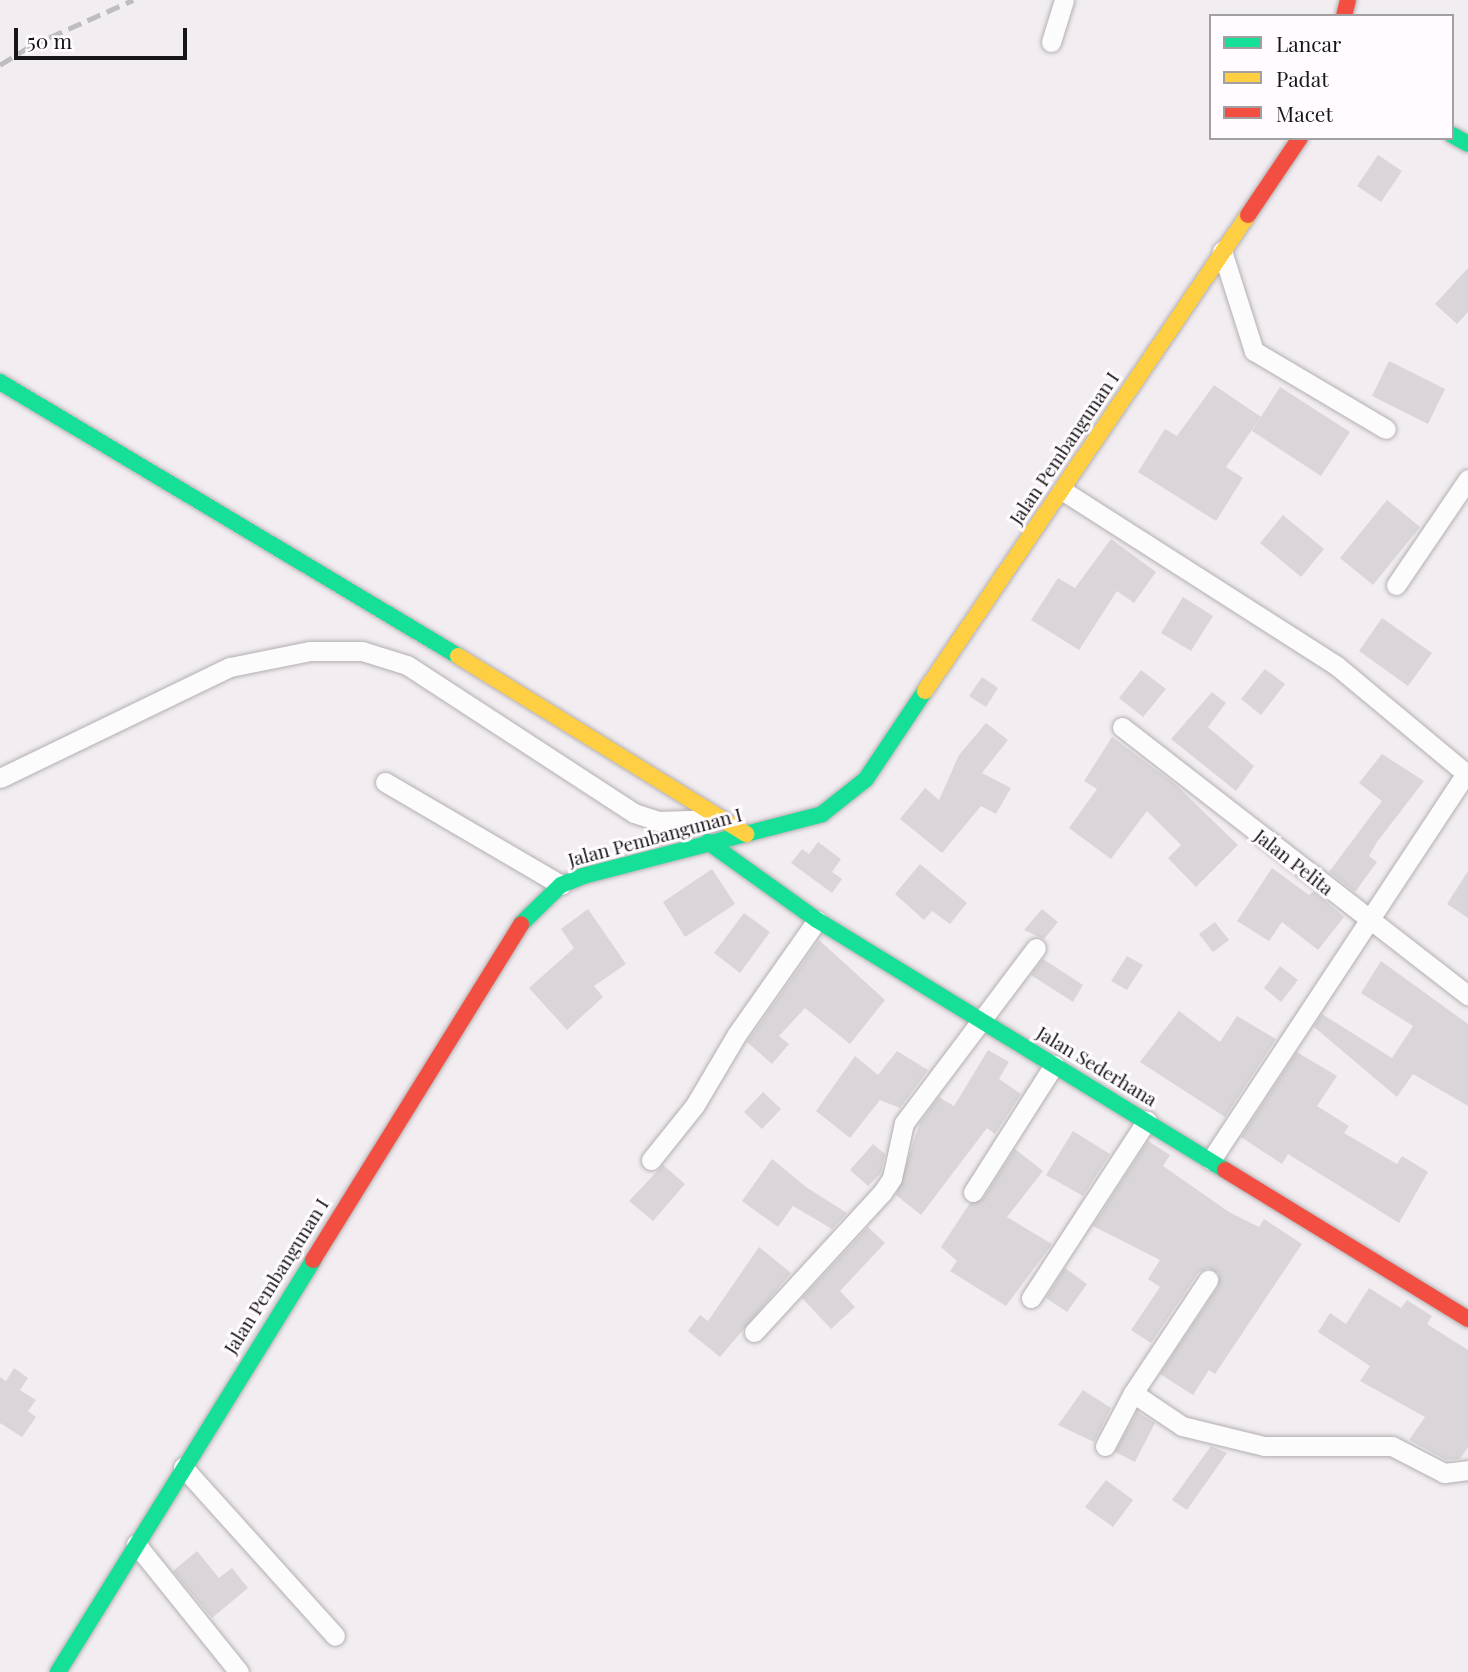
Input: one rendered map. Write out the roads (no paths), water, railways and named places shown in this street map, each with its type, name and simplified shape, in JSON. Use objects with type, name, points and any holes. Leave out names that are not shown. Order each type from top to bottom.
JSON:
[{"type":"main road","name":"Jalan Pembangunan I","points":[[58,1672],[506,943],[527,914],[561,885],[708,842],[822,814],[866,779],[1299,140]]},
{"type":"main road","points":[[0,382],[324,573],[746,834]]},
{"type":"main road","name":"Jalan Sederhana","points":[[708,842],[817,920],[1468,1319]]},
{"type":"street","points":[[1051,42],[1064,0]]},
{"type":"street","points":[[1223,251],[1254,351],[1386,429]]},
{"type":"street","points":[[1396,585],[1468,479]]},
{"type":"street","points":[[1062,489],[1337,666],[1467,774],[1211,1160]]},
{"type":"street","points":[[0,778],[230,667],[310,652],[362,651],[407,664],[634,813],[659,821],[720,819]]},
{"type":"street","name":"Jalan Pelita","points":[[1122,727],[1369,921],[1468,995]]},
{"type":"street","points":[[385,782],[561,885]]},
{"type":"street","points":[[651,1160],[695,1105],[737,1034],[817,920]]},
{"type":"street","points":[[754,1332],[882,1193],[892,1178],[904,1123],[1036,948]]},
{"type":"street","points":[[973,1192],[1055,1065]]},
{"type":"street","points":[[1031,1298],[1147,1121]]},
{"type":"street","points":[[1105,1446],[1133,1393],[1209,1280]]},
{"type":"street","points":[[1133,1393],[1182,1426],[1264,1446],[1392,1446],[1444,1472],[1468,1470]]},
{"type":"street","points":[[183,1467],[335,1636]]},
{"type":"street","points":[[136,1544],[239,1672]]},
{"type":"railway","points":[[0,65],[30,46],[133,0]]}]
